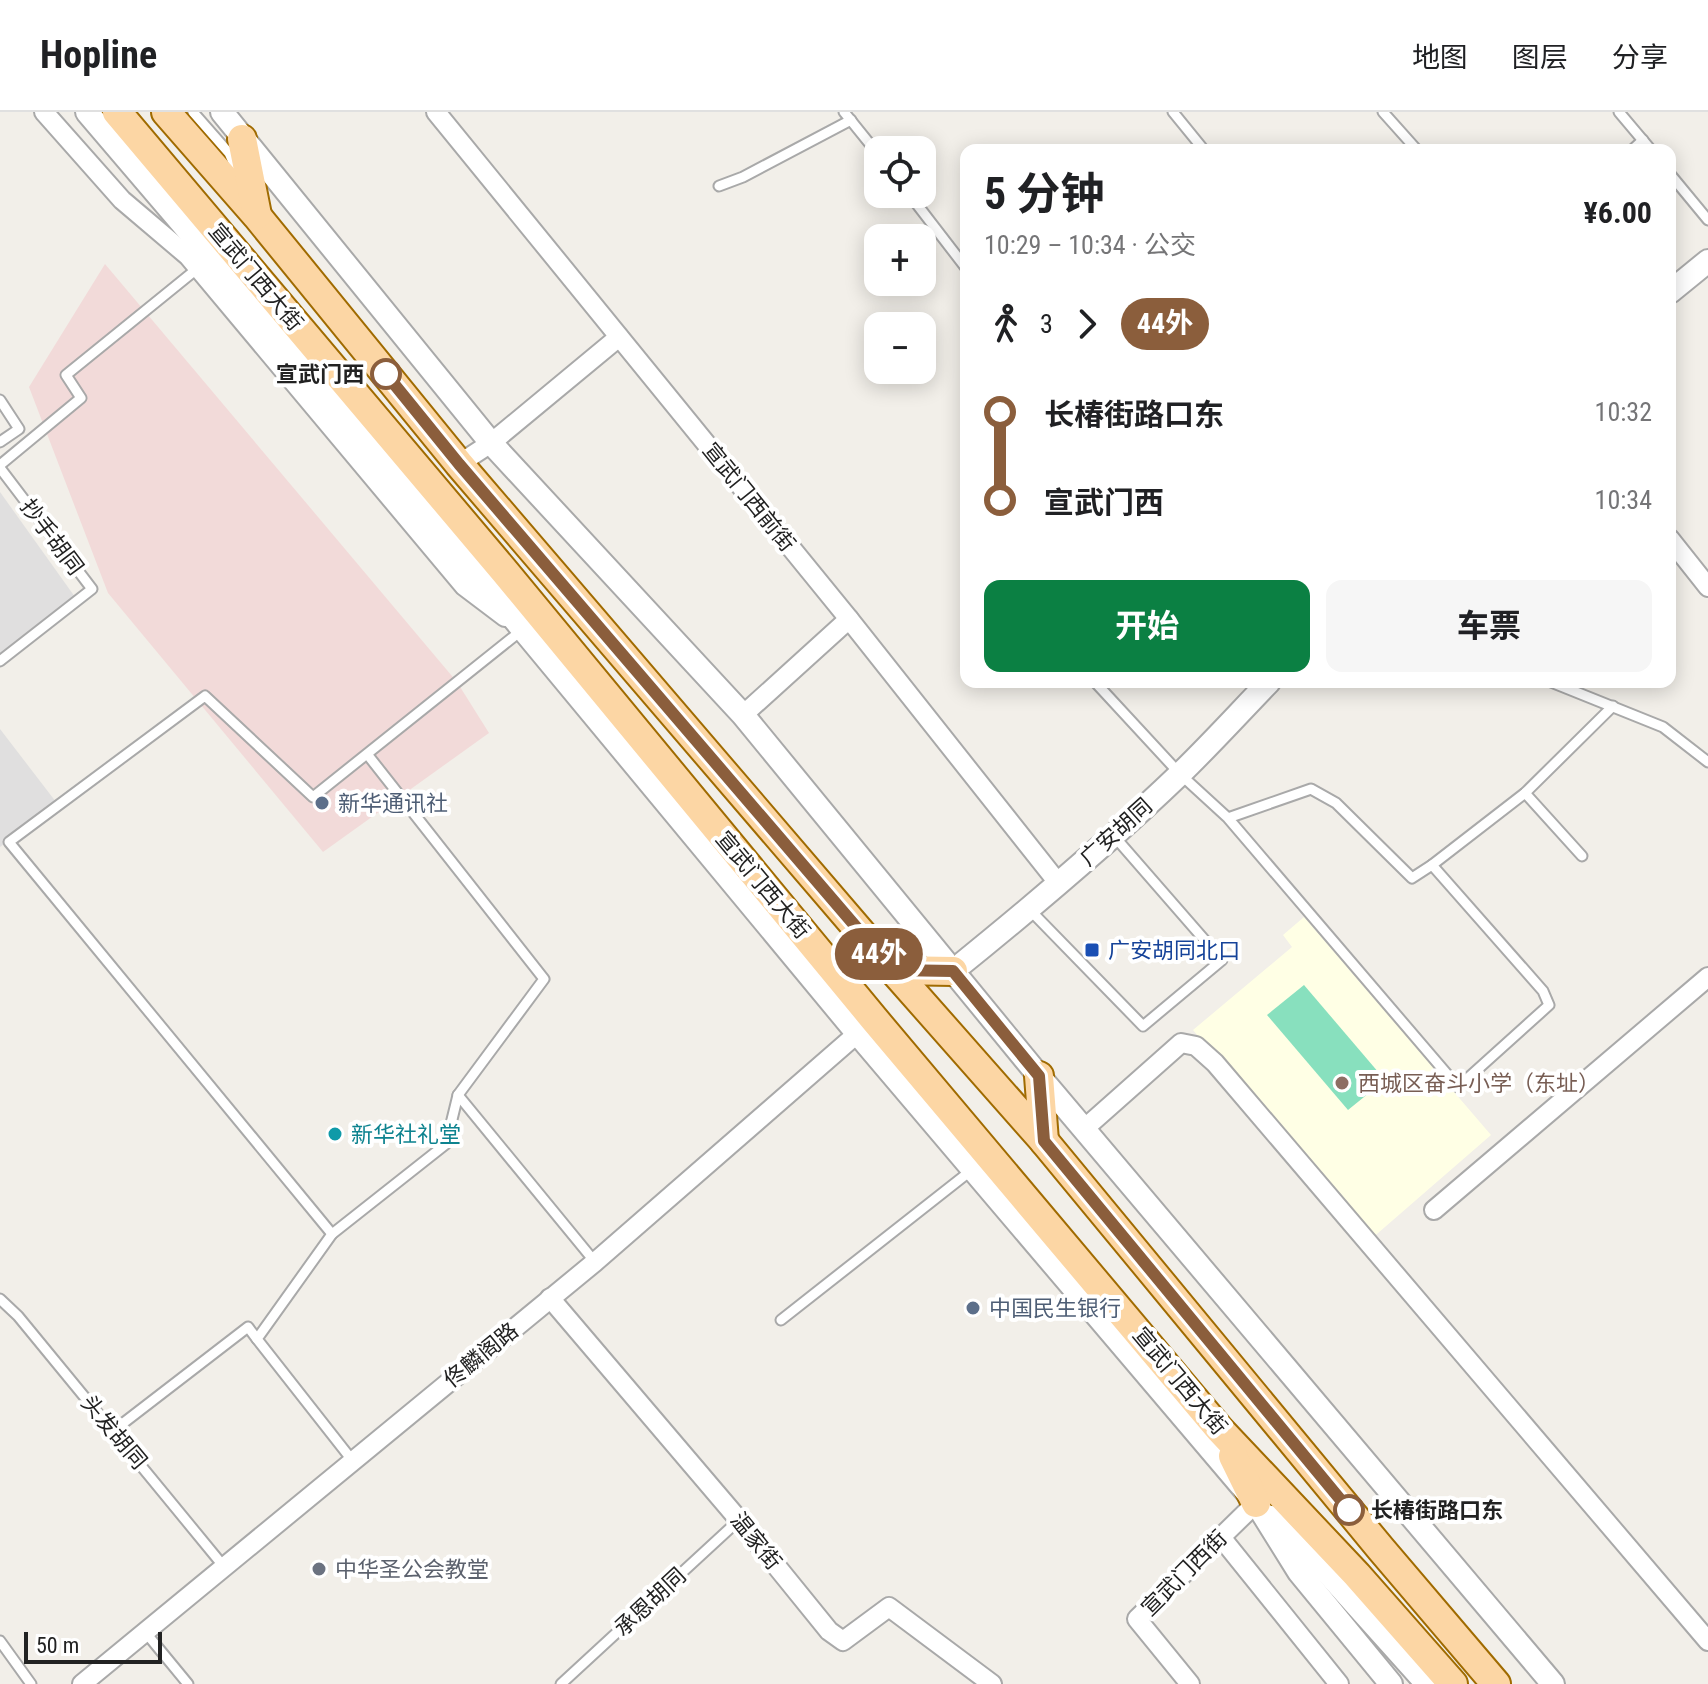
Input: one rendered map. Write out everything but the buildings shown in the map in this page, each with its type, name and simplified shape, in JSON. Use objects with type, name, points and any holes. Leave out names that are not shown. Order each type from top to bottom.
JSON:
[{"type":"main road","name":"宣武门西大街","points":[[117,112],[531,623],[866,1026],[1220,1430],[1357,1575],[1453,1684]]},
{"type":"main road","name":"宣武门西大街","points":[[166,112],[257,216],[459,464],[893,970],[1044,1141],[1496,1684]]},
{"type":"main road","points":[[242,139],[257,216]]},
{"type":"main road","points":[[893,970],[953,971]]},
{"type":"main road","points":[[1039,1076],[1044,1141]]},
{"type":"main road","points":[[1220,1430],[1256,1503]]},
{"type":"street","name":"宣武门西大街","points":[[44,112],[122,200],[188,256],[464,586],[531,623]]},
{"type":"street","name":"宣武门西大街","points":[[87,112],[336,404],[531,623]]},
{"type":"street","points":[[222,112],[491,443],[743,715],[1039,1076],[1553,1684]]},
{"type":"street","name":"宣武门西前街","points":[[436,112],[849,619],[1059,884]]},
{"type":"street","points":[[1676,287],[1708,261]]},
{"type":"street","points":[[459,464],[491,443],[619,337]]},
{"type":"street","points":[[1676,547],[1708,587]]},
{"type":"street","points":[[743,715],[849,619]]},
{"type":"street","name":"广安胡同","points":[[953,971],[1059,884],[1180,774],[1263,688]]},
{"type":"street","points":[[1434,1210],[1708,977]]},
{"type":"street","name":"宣武门西大街","points":[[866,1026],[973,1169],[1256,1503],[1299,1572],[1391,1684]]},
{"type":"street","name":"佟麟阁路","points":[[82,1684],[595,1262],[866,1026]]},
{"type":"street","points":[[1084,1129],[1181,1043],[1196,1046],[1215,1063],[1708,1641]]},
{"type":"street","name":"温家街","points":[[550,1298],[829,1631],[843,1641],[889,1607],[992,1684]]},
{"type":"street","name":"宣武门西大街","points":[[1256,1503],[1296,1538],[1427,1684]]},
{"type":"street","name":"宣武门西街","points":[[1190,1684],[1137,1619],[1256,1503]]},
{"type":"street","points":[[1220,1536],[1339,1684]]},
{"type":"lane","points":[[193,112],[229,153],[257,216]]},
{"type":"lane","points":[[844,112],[864,136]]},
{"type":"lane","points":[[1173,112],[1199,144]]},
{"type":"lane","points":[[1383,112],[1412,144]]},
{"type":"lane","points":[[1619,112],[1646,144]]},
{"type":"lane","points":[[719,186],[743,177],[851,120]]},
{"type":"lane","points":[[1639,144],[1643,140]]},
{"type":"lane","points":[[1676,181],[1708,220]]},
{"type":"lane","points":[[920,208],[960,260]]},
{"type":"lane","points":[[0,466],[81,398],[66,375],[198,268]]},
{"type":"lane","points":[[0,400],[19,429],[0,442]]},
{"type":"lane","name":"抄手胡同","points":[[0,466],[92,589],[0,661]]},
{"type":"lane","points":[[332,1234],[9,842],[205,696],[313,797],[531,623]]},
{"type":"lane","points":[[1101,688],[1180,774],[1228,818],[1458,1087],[1549,1005],[1543,991],[1432,865]]},
{"type":"lane","points":[[1566,688],[1663,727],[1708,762]]},
{"type":"lane","points":[[1228,818],[1311,789],[1336,803],[1412,878],[1525,793],[1613,706]]},
{"type":"lane","points":[[257,1339],[332,1234],[446,1144],[458,1095],[544,979],[367,754]]},
{"type":"lane","points":[[1525,793],[1582,856]]},
{"type":"lane","points":[[1029,909],[1143,1026],[1222,960],[1113,835]]},
{"type":"lane","points":[[458,1095],[595,1262]]},
{"type":"lane","points":[[781,1320],[973,1169]]},
{"type":"lane","name":"头发胡同","points":[[0,1299],[18,1316],[225,1568]]},
{"type":"lane","points":[[113,1431],[248,1327],[352,1460]]},
{"type":"lane","name":"承恩胡同","points":[[561,1684],[739,1520]]},
{"type":"lane","points":[[146,1633],[188,1684]]},
{"type":"lane","points":[[0,1641],[31,1684]]},
{"type":"shaded area","points":[[105,264],[457,682],[489,733],[323,852],[108,593],[29,387]]},
{"type":"shaded area","points":[[0,492],[75,597],[0,655]]},
{"type":"shaded area","points":[[0,729],[56,802],[0,847]]},
{"type":"shaded area","name":"西城区奋斗小学（东址）","points":[[1304,917],[1491,1135],[1370,1240],[1193,1030],[1292,947],[1283,935]]},
{"type":"green space","points":[[1304,985],[1385,1080],[1348,1110],[1267,1015]]},
{"type":"bus line","name":"44外","points":[[386,374],[459,464],[893,970],[953,971],[1039,1076],[1044,1141],[1349,1510]]},
{"type":"place","name":"宣武门西","points":[[386,374]]},
{"type":"place","name":"新华通讯社","points":[[322,803]]},
{"type":"place","name":"广安胡同北口","points":[[1092,950]]},
{"type":"place","name":"西城区奋斗小学（东址）","points":[[1342,1083]]},
{"type":"place","name":"新华社礼堂","points":[[335,1134]]},
{"type":"place","name":"中国民生银行","points":[[973,1308]]},
{"type":"place","name":"长椿街路口东","points":[[1349,1510]]},
{"type":"place","name":"中华圣公会教堂","points":[[319,1569]]}]
